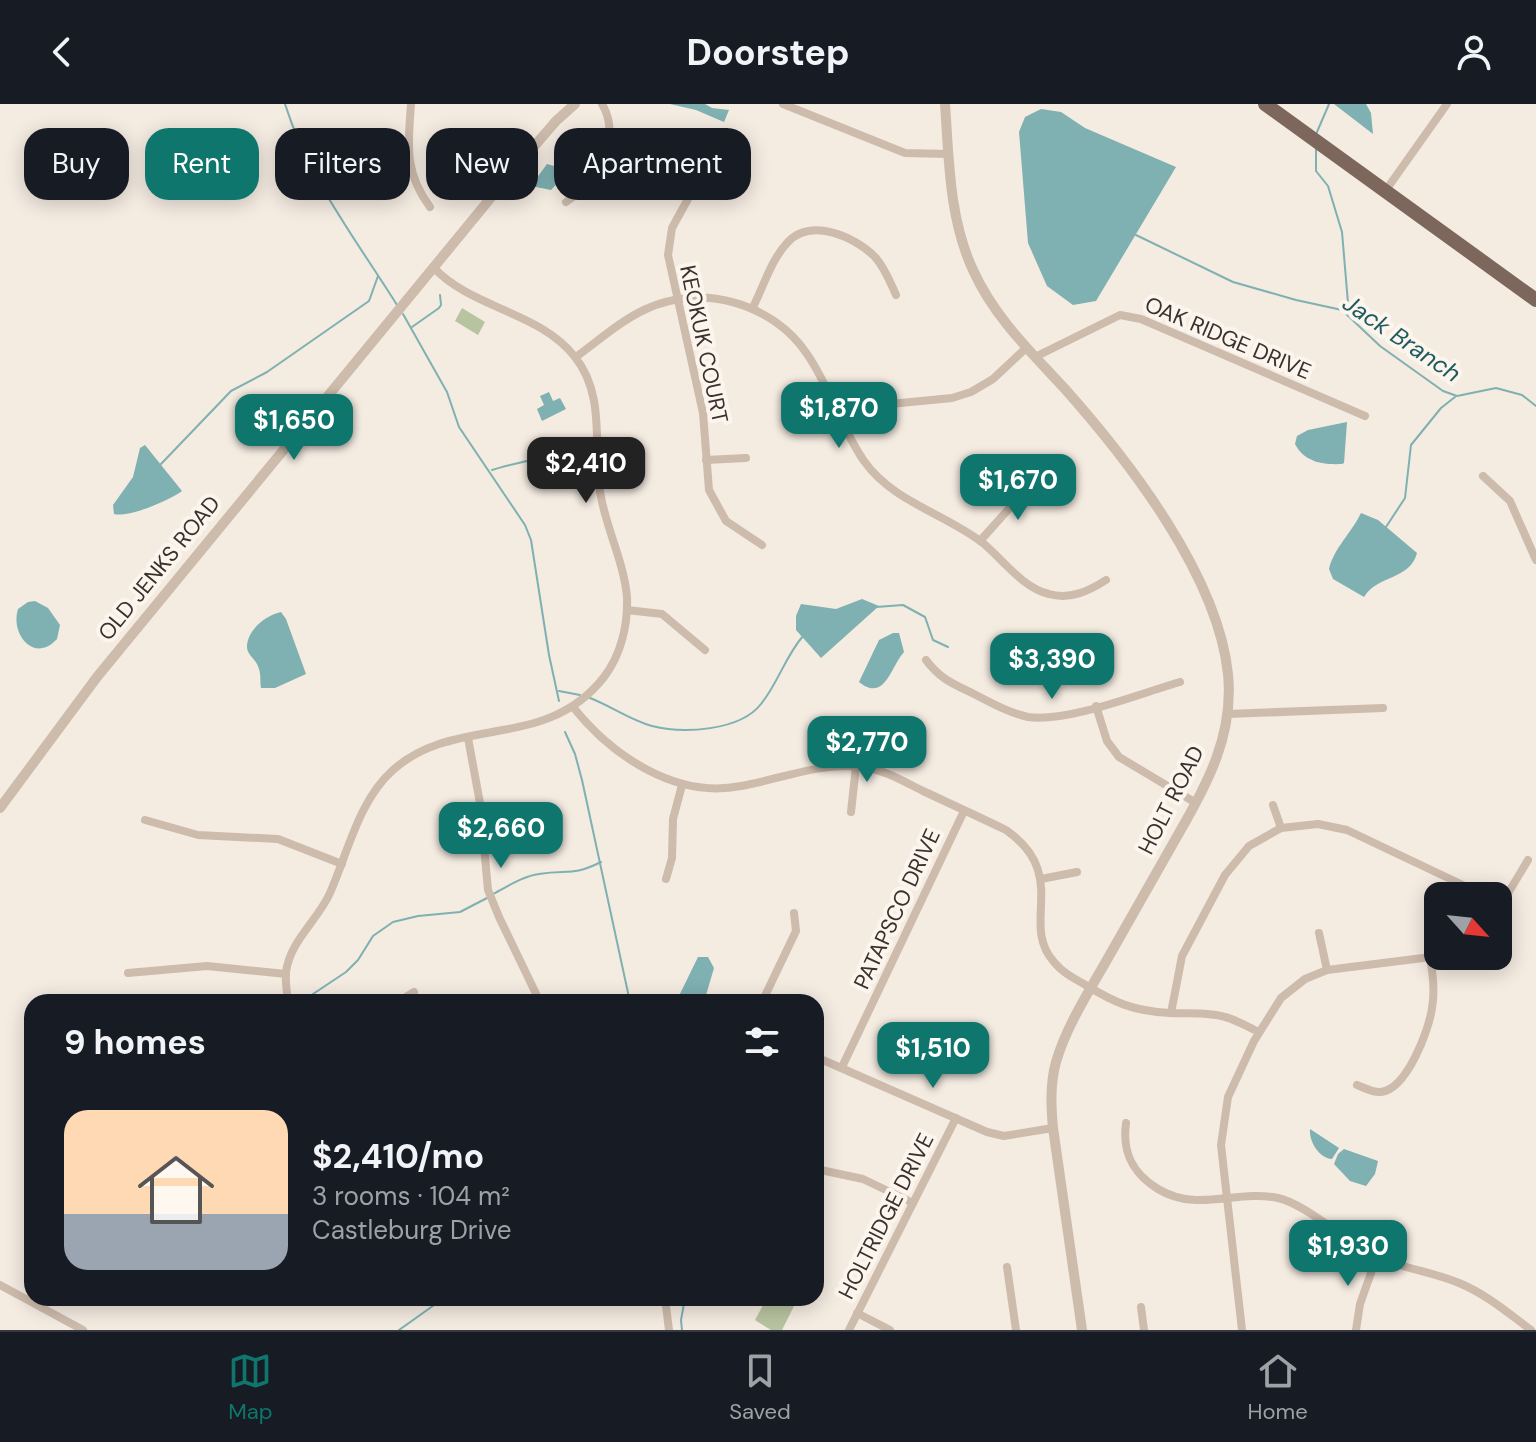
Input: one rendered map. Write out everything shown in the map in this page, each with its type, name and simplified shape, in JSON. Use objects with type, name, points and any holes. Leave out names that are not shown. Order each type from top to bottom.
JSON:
[{"type":"main road","points":[[1265,104],[1536,300]]},
{"type":"street","points":[[411,104],[410,168],[418,190],[430,207]]},
{"type":"street","name":"OLD JENKS ROAD","points":[[0,808],[97,677],[433,267],[556,121],[575,104]]},
{"type":"street","points":[[566,202],[582,191],[606,151],[610,125],[602,104]]},
{"type":"street","points":[[783,104],[905,153],[949,154]]},
{"type":"street","points":[[807,114],[811,104]]},
{"type":"street","name":"HOLT ROAD","points":[[945,104],[957,224],[965,251],[987,297],[1026,348],[1092,420],[1185,552],[1222,639],[1228,672],[1228,714],[1213,769],[1072,1022],[1057,1061],[1051,1092],[1053,1128],[1082,1330]]},
{"type":"street","points":[[1386,190],[1447,104]]},
{"type":"street","name":"KEOKUK COURT","points":[[688,200],[670,236],[668,255],[703,413],[707,481],[716,507],[731,526],[762,545]]},
{"type":"street","points":[[752,309],[782,249],[795,235],[810,230],[833,234],[868,251],[883,267],[896,295]]},
{"type":"street","points":[[287,994],[286,974],[295,948],[324,906],[367,804],[383,780],[424,749],[535,724],[573,707],[599,683],[613,662],[623,638],[627,610],[623,578],[600,491],[595,401],[588,378],[576,357],[550,334],[470,296],[453,286],[433,267]]},
{"type":"street","points":[[576,357],[630,318],[652,306],[677,299],[712,298],[752,309],[775,321],[799,343],[816,368],[863,460],[881,480],[907,499],[980,541],[1029,584],[1050,595],[1078,594],[1106,580]]},
{"type":"street","name":"OAK RIDGE DRIVE","points":[[1035,357],[1120,315],[1141,319],[1365,416]]},
{"type":"street","points":[[843,422],[880,405],[952,398],[971,392],[993,379],[1026,348]]},
{"type":"street","points":[[706,460],[746,458]]},
{"type":"street","points":[[1483,476],[1510,501],[1536,560]]},
{"type":"street","points":[[980,541],[1037,481]]},
{"type":"street","points":[[627,610],[662,614],[705,650]]},
{"type":"street","points":[[926,660],[937,676],[1019,714],[1051,717],[1180,682]]},
{"type":"street","points":[[1096,706],[1107,741],[1119,757],[1196,803]]},
{"type":"street","points":[[573,707],[602,740],[658,775],[682,785],[723,789],[824,767],[856,766],[888,774],[1006,830],[1023,844],[1034,859],[1041,879],[1041,938],[1046,951],[1063,971],[1132,1009],[1226,1017],[1259,1032]]},
{"type":"street","points":[[1228,714],[1383,708]]},
{"type":"street","points":[[468,738],[480,803],[486,880],[491,900],[536,994]]},
{"type":"street","points":[[851,812],[856,766]]},
{"type":"street","points":[[666,879],[672,858],[673,819],[682,785]]},
{"type":"street","points":[[1273,805],[1281,828]]},
{"type":"street","name":"PATAPSCO DRIVE","points":[[842,1067],[964,811]]},
{"type":"street","points":[[145,820],[198,835],[278,839],[342,864]]},
{"type":"street","points":[[1171,1013],[1182,956],[1225,875],[1249,846],[1281,828],[1318,824],[1347,830],[1457,882]]},
{"type":"street","points":[[1512,885],[1528,860]]},
{"type":"street","points":[[1041,879],[1077,872]]},
{"type":"street","points":[[766,994],[796,931],[794,913]]},
{"type":"street","points":[[1319,933],[1327,970]]},
{"type":"street","points":[[1242,1330],[1221,1145],[1224,1110],[1233,1083],[1273,1007],[1291,988],[1327,970],[1424,958]]},
{"type":"street","points":[[128,973],[207,966],[286,974]]},
{"type":"street","points":[[1357,1085],[1378,1092],[1387,1091],[1401,1080],[1415,1056],[1432,1007],[1434,970]]},
{"type":"street","points":[[824,1060],[987,1132],[1004,1136],[1053,1128]]},
{"type":"street","name":"HOLTRIDGE DRIVE","points":[[849,1330],[956,1118]]},
{"type":"street","points":[[1126,1123],[1124,1145],[1137,1170],[1151,1184],[1178,1198],[1198,1202],[1264,1197],[1287,1201],[1377,1256],[1466,1286],[1531,1330]]},
{"type":"street","points":[[824,1171],[863,1179],[913,1203]]},
{"type":"street","points":[[1356,1330],[1360,1304],[1377,1256]]},
{"type":"street","points":[[1007,1267],[1016,1330]]},
{"type":"street","points":[[0,1285],[24,1298]]},
{"type":"street","points":[[39,1306],[83,1330]]},
{"type":"street","points":[[666,1306],[669,1330]]},
{"type":"street","points":[[1141,1307],[1144,1330]]},
{"type":"street","points":[[857,1313],[890,1330]]},
{"type":"green space","points":[[462,308],[485,322],[478,335],[455,321]]},
{"type":"green space","points":[[763,1306],[794,1306],[782,1330],[771,1330],[755,1320]]},
{"type":"water","points":[[670,104],[705,104],[729,110],[724,122],[696,110]]},
{"type":"water","points":[[1334,104],[1366,104],[1371,113],[1373,134]]},
{"type":"water","points":[[1041,109],[1061,112],[1085,128],[1176,167],[1096,301],[1073,305],[1047,286],[1028,243],[1019,132],[1025,117]]},
{"type":"water","points":[[547,164],[554,166],[554,187],[551,190],[538,187],[538,176]]},
{"type":"water","points":[[549,392],[553,401],[560,398],[566,409],[542,421],[537,409],[544,405],[540,396]]},
{"type":"water","points":[[1347,422],[1342,464],[1315,461],[1303,455],[1295,444],[1297,436],[1308,430]]},
{"type":"water","points":[[145,445],[182,491],[139,511],[114,514],[113,505],[133,477],[140,448]]},
{"type":"water","points":[[1361,513],[1378,520],[1417,553],[1408,568],[1377,585],[1364,597],[1333,579],[1329,569]]},
{"type":"water","points":[[862,599],[879,606],[821,658],[796,630],[796,616],[801,604],[836,609]]},
{"type":"water","points":[[35,601],[48,608],[60,625],[57,639],[40,648],[26,643],[17,628],[18,609]]},
{"type":"water","points":[[281,612],[306,674],[275,688],[261,688],[259,669],[247,650],[248,641],[258,624]]},
{"type":"water","points":[[899,633],[904,652],[886,680],[875,688],[859,682],[879,640]]},
{"type":"water","points":[[698,957],[708,957],[714,968],[706,994],[680,994]]},
{"type":"water","points":[[1310,1129],[1339,1148],[1332,1159],[1323,1156],[1316,1148]]},
{"type":"water","points":[[1344,1149],[1378,1161],[1375,1174],[1366,1186],[1350,1181],[1334,1164]]},
{"type":"waterway","points":[[285,104],[320,183],[397,305]]},
{"type":"waterway","points":[[1317,132],[1329,104]]},
{"type":"waterway","points":[[1316,148],[1316,171],[1328,186],[1342,232],[1349,315]]},
{"type":"waterway","name":"Jack Branch","points":[[1136,235],[1233,282],[1342,310],[1380,346],[1443,391],[1457,396],[1496,388],[1522,395],[1536,406]]},
{"type":"waterway","points":[[161,464],[231,391],[267,372],[369,301],[378,276]]},
{"type":"waterway","points":[[412,327],[439,308],[440,295]]},
{"type":"waterway","points":[[403,314],[447,392],[459,427],[525,525],[531,540],[559,701]]},
{"type":"waterway","points":[[1384,530],[1405,498],[1411,445],[1441,408],[1455,397]]},
{"type":"waterway","points":[[492,470],[579,447]]},
{"type":"waterway","points":[[876,607],[903,605],[925,617],[933,640],[948,647]]},
{"type":"waterway","points":[[590,698],[652,726],[695,730],[725,725],[752,713],[761,704],[803,636]]},
{"type":"waterway","points":[[559,691],[580,695]]},
{"type":"waterway","points":[[565,732],[582,780],[628,994]]},
{"type":"waterway","points":[[493,894],[533,875],[576,871],[601,862]]},
{"type":"waterway","points":[[313,994],[346,972],[358,960],[373,936],[393,922],[460,912],[487,898]]},
{"type":"waterway","points":[[399,1330],[433,1306]]},
{"type":"waterway","points":[[682,1330],[684,1306]]}]
